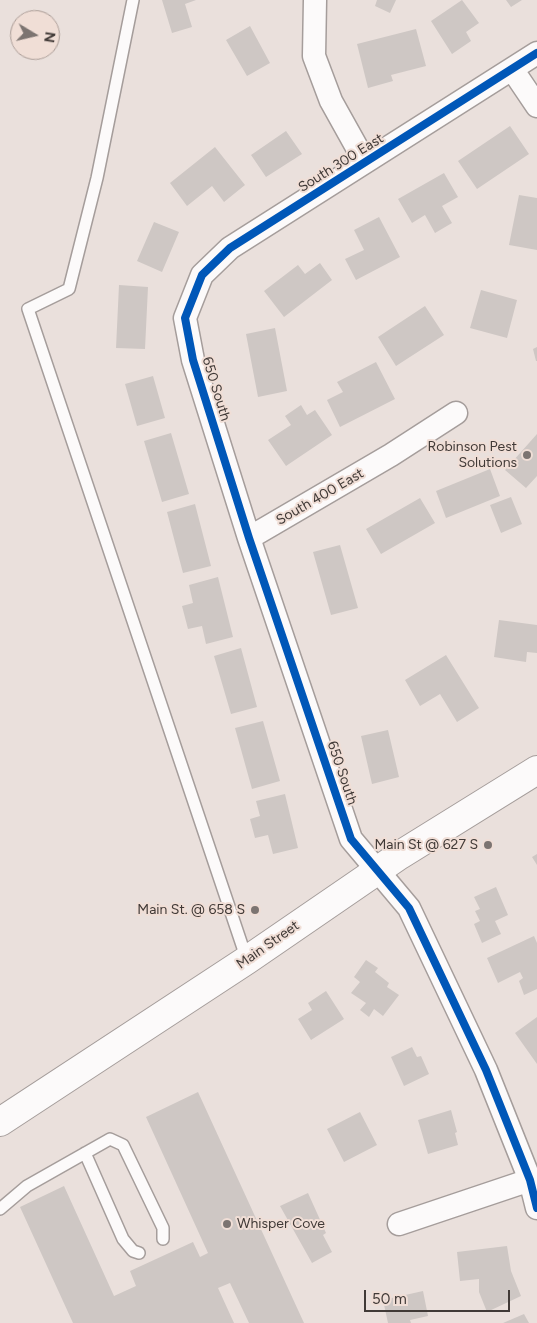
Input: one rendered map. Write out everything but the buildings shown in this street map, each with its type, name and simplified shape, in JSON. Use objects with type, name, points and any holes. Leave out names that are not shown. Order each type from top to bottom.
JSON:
[{"type":"main road","name":"Main Street","points":[[0,1122],[247,960],[378,870],[537,770]]},
{"type":"street","points":[[315,0],[314,56],[331,101],[365,162]]},
{"type":"street","name":"South 300 East","points":[[185,318],[202,275],[230,248],[537,53]]},
{"type":"street","points":[[512,69],[537,106]]},
{"type":"street","name":"650 South","points":[[185,318],[193,360],[249,538],[351,839],[409,908],[486,1070],[530,1180],[537,1208]]},
{"type":"street","name":"South 400 East","points":[[249,538],[391,455],[456,412]]},
{"type":"street","points":[[399,1224],[530,1180]]},
{"type":"lane","points":[[133,0],[97,178],[69,289],[28,309],[247,960]]},
{"type":"lane","points":[[0,1209],[27,1186],[110,1139],[122,1145],[163,1228],[164,1239]]},
{"type":"lane","points":[[85,1153],[123,1239],[133,1251],[139,1253]]},
{"type":"cycle path","points":[[537,53],[230,248],[202,275],[185,318],[193,360],[249,538],[351,839],[409,908],[486,1070],[530,1180],[537,1208]]},
{"type":"place","name":"Robinson Pest Solutions","points":[[527,455]]},
{"type":"place","name":"Main St @ 627 S","points":[[488,845]]},
{"type":"place","name":"Main St. @ 658 S","points":[[255,910]]},
{"type":"place","name":"Whisper Cove","points":[[227,1224]]}]
